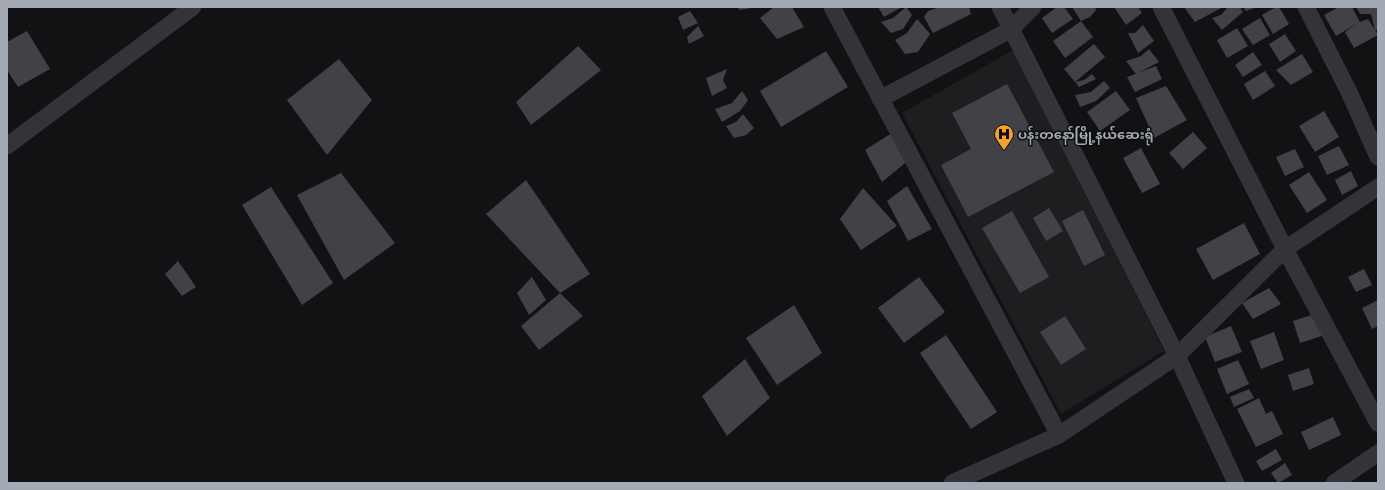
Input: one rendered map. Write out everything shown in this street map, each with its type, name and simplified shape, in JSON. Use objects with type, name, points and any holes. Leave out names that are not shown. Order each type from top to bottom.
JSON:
[{"type":"street","points":[[7,146],[193,7]]},
{"type":"street","points":[[832,7],[1060,434]]},
{"type":"street","points":[[1000,7],[1010,30],[1177,356],[1236,483]]},
{"type":"street","points":[[880,99],[1010,30],[1033,7]]},
{"type":"street","points":[[1161,7],[1285,249],[1378,423]]},
{"type":"street","points":[[1306,7],[1350,94],[1378,157]]},
{"type":"street","points":[[952,483],[1060,434],[1177,356],[1285,249],[1378,187]]},
{"type":"street","points":[[1334,483],[1378,453]]},
{"type":"shaded area","points":[[1013,50],[1164,351],[1061,414],[902,113]]},
{"type":"building","points":[[737,7],[752,7],[752,8],[740,10]]},
{"type":"building","points":[[774,7],[792,7],[804,27],[777,39],[760,18]]},
{"type":"building","points":[[878,7],[902,7],[884,17]]},
{"type":"building","points":[[906,7],[912,15],[903,29],[891,33],[881,22],[893,18]]},
{"type":"building","points":[[940,7],[969,7],[971,14],[933,33],[924,17],[928,11]]},
{"type":"building","points":[[1057,7],[1064,7],[1073,19],[1052,33],[1042,18]]},
{"type":"building","points":[[1072,7],[1095,7],[1096,10],[1090,17],[1081,21]]},
{"type":"building","points":[[1114,7],[1138,7],[1142,13],[1126,25]]},
{"type":"building","points":[[1184,7],[1223,7],[1195,22]]},
{"type":"building","points":[[1228,7],[1240,7],[1243,12],[1222,30],[1212,18],[1221,15]]},
{"type":"building","points":[[1243,7],[1257,7],[1246,11]]},
{"type":"building","points":[[1276,7],[1279,7],[1289,24],[1273,34],[1262,15]]},
{"type":"building","points":[[1339,7],[1352,7],[1360,22],[1368,19],[1378,35],[1354,48],[1345,32],[1356,24],[1336,36],[1324,15]]},
{"type":"building","points":[[1356,7],[1378,7],[1378,29],[1375,31],[1371,14],[1360,14]]},
{"type":"building","points":[[690,11],[698,23],[683,30],[678,17]]},
{"type":"building","points":[[1260,18],[1270,35],[1253,45],[1242,29]]},
{"type":"building","points":[[917,19],[930,34],[918,52],[905,54],[895,40],[907,33]]},
{"type":"building","points":[[1081,21],[1093,37],[1065,58],[1053,41]]},
{"type":"building","points":[[1143,25],[1154,41],[1138,53],[1128,33],[1135,33]]},
{"type":"building","points":[[698,26],[704,36],[689,44],[687,37]]},
{"type":"building","points":[[1237,28],[1248,46],[1227,58],[1217,40]]},
{"type":"building","points":[[27,31],[50,69],[18,87],[7,70],[7,42]]},
{"type":"building","points":[[1285,34],[1296,51],[1280,62],[1269,44]]},
{"type":"building","points":[[1094,44],[1105,57],[1075,82],[1064,69]]},
{"type":"building","points":[[578,46],[601,70],[531,125],[516,102]]},
{"type":"building","points":[[1149,49],[1159,62],[1136,74],[1126,61],[1141,56]]},
{"type":"building","points":[[826,51],[848,87],[781,127],[760,91]]},
{"type":"building","points":[[1253,52],[1262,65],[1243,77],[1235,65]]},
{"type":"building","points":[[1302,54],[1313,72],[1291,85],[1276,70]]},
{"type":"building","points":[[339,59],[372,100],[327,155],[287,100]]},
{"type":"building","points":[[1156,66],[1162,79],[1135,92],[1127,77]]},
{"type":"building","points":[[727,69],[723,80],[727,88],[712,96],[706,78]]},
{"type":"building","points":[[1265,71],[1275,86],[1253,100],[1244,84]]},
{"type":"building","points":[[1092,74],[1096,79],[1079,87],[1075,82],[1084,80]]},
{"type":"building","points":[[1104,81],[1110,88],[1096,101],[1080,107],[1075,95],[1091,92]]},
{"type":"building","points":[[1007,84],[1054,172],[968,217],[941,165],[971,149],[952,113]]},
{"type":"building","points":[[1166,86],[1187,120],[1154,138],[1136,98]]},
{"type":"building","points":[[742,91],[748,100],[740,111],[722,122],[715,109],[732,103]]},
{"type":"building","points":[[1116,91],[1130,110],[1100,131],[1087,112]]},
{"type":"building","points":[[1324,111],[1339,137],[1315,152],[1299,126]]},
{"type":"building","points":[[743,114],[754,128],[746,135],[734,138],[726,126],[736,122]]},
{"type":"building","points":[[1193,132],[1207,148],[1183,169],[1169,153]]},
{"type":"building","points":[[892,133],[910,159],[882,182],[865,150]]},
{"type":"building","points":[[1339,146],[1349,165],[1327,175],[1318,156]]},
{"type":"building","points":[[1141,148],[1160,184],[1142,193],[1123,158]]},
{"type":"building","points":[[1295,149],[1304,167],[1285,176],[1276,157]]},
{"type":"building","points":[[1351,171],[1358,186],[1342,195],[1335,180]]},
{"type":"building","points":[[1309,172],[1327,200],[1307,213],[1289,185]]},
{"type":"building","points":[[341,173],[395,243],[344,280],[297,195]]},
{"type":"building","points":[[526,180],[590,274],[560,293],[486,214]]},
{"type":"building","points":[[907,186],[932,229],[908,241],[887,201]]},
{"type":"building","points":[[271,187],[333,283],[302,305],[242,205]]},
{"type":"building","points":[[863,188],[897,226],[861,250],[840,219]]},
{"type":"building","points":[[1049,208],[1063,231],[1046,241],[1033,218]]},
{"type":"building","points":[[1083,210],[1105,255],[1084,266],[1062,221]]},
{"type":"building","points":[[1012,211],[1049,277],[1020,293],[982,228]]},
{"type":"building","points":[[1244,223],[1260,254],[1213,280],[1196,249]]},
{"type":"building","points":[[178,261],[196,287],[182,296],[165,274]]},
{"type":"building","points":[[1364,269],[1372,285],[1356,292],[1348,277]]},
{"type":"building","points":[[532,277],[546,300],[529,315],[517,293]]},
{"type":"building","points":[[919,277],[945,312],[904,343],[878,308]]},
{"type":"building","points":[[1269,288],[1281,304],[1253,319],[1242,303]]},
{"type":"building","points":[[560,293],[583,316],[539,350],[521,326]]},
{"type":"building","points":[[1378,300],[1378,326],[1372,329],[1362,308]]},
{"type":"building","points":[[794,305],[822,353],[777,385],[746,338]]},
{"type":"building","points":[[1318,313],[1325,335],[1300,343],[1293,321]]},
{"type":"building","points":[[1065,316],[1086,349],[1061,365],[1040,332]]},
{"type":"building","points":[[1231,326],[1242,352],[1215,362],[1205,337]]},
{"type":"building","points":[[1274,332],[1284,360],[1261,369],[1250,341]]},
{"type":"building","points":[[946,335],[997,412],[971,429],[920,353]]},
{"type":"building","points":[[745,359],[770,398],[727,436],[702,396]]},
{"type":"building","points":[[1238,360],[1249,384],[1227,394],[1217,369]]},
{"type":"building","points":[[1309,368],[1314,384],[1293,391],[1288,375]]},
{"type":"building","points":[[1249,389],[1254,398],[1234,407],[1230,397]]},
{"type":"building","points":[[1259,398],[1266,414],[1272,411],[1283,434],[1256,447],[1237,409]]},
{"type":"building","points":[[1333,417],[1341,435],[1309,450],[1301,432]]},
{"type":"building","points":[[1276,449],[1282,460],[1262,471],[1256,461]]},
{"type":"building","points":[[1285,463],[1292,475],[1278,483],[1271,473]]},
{"type":"place","name":"ပန်းတနော်မြို့နယ်ဆေးရုံ","points":[[1004,151]]}]
